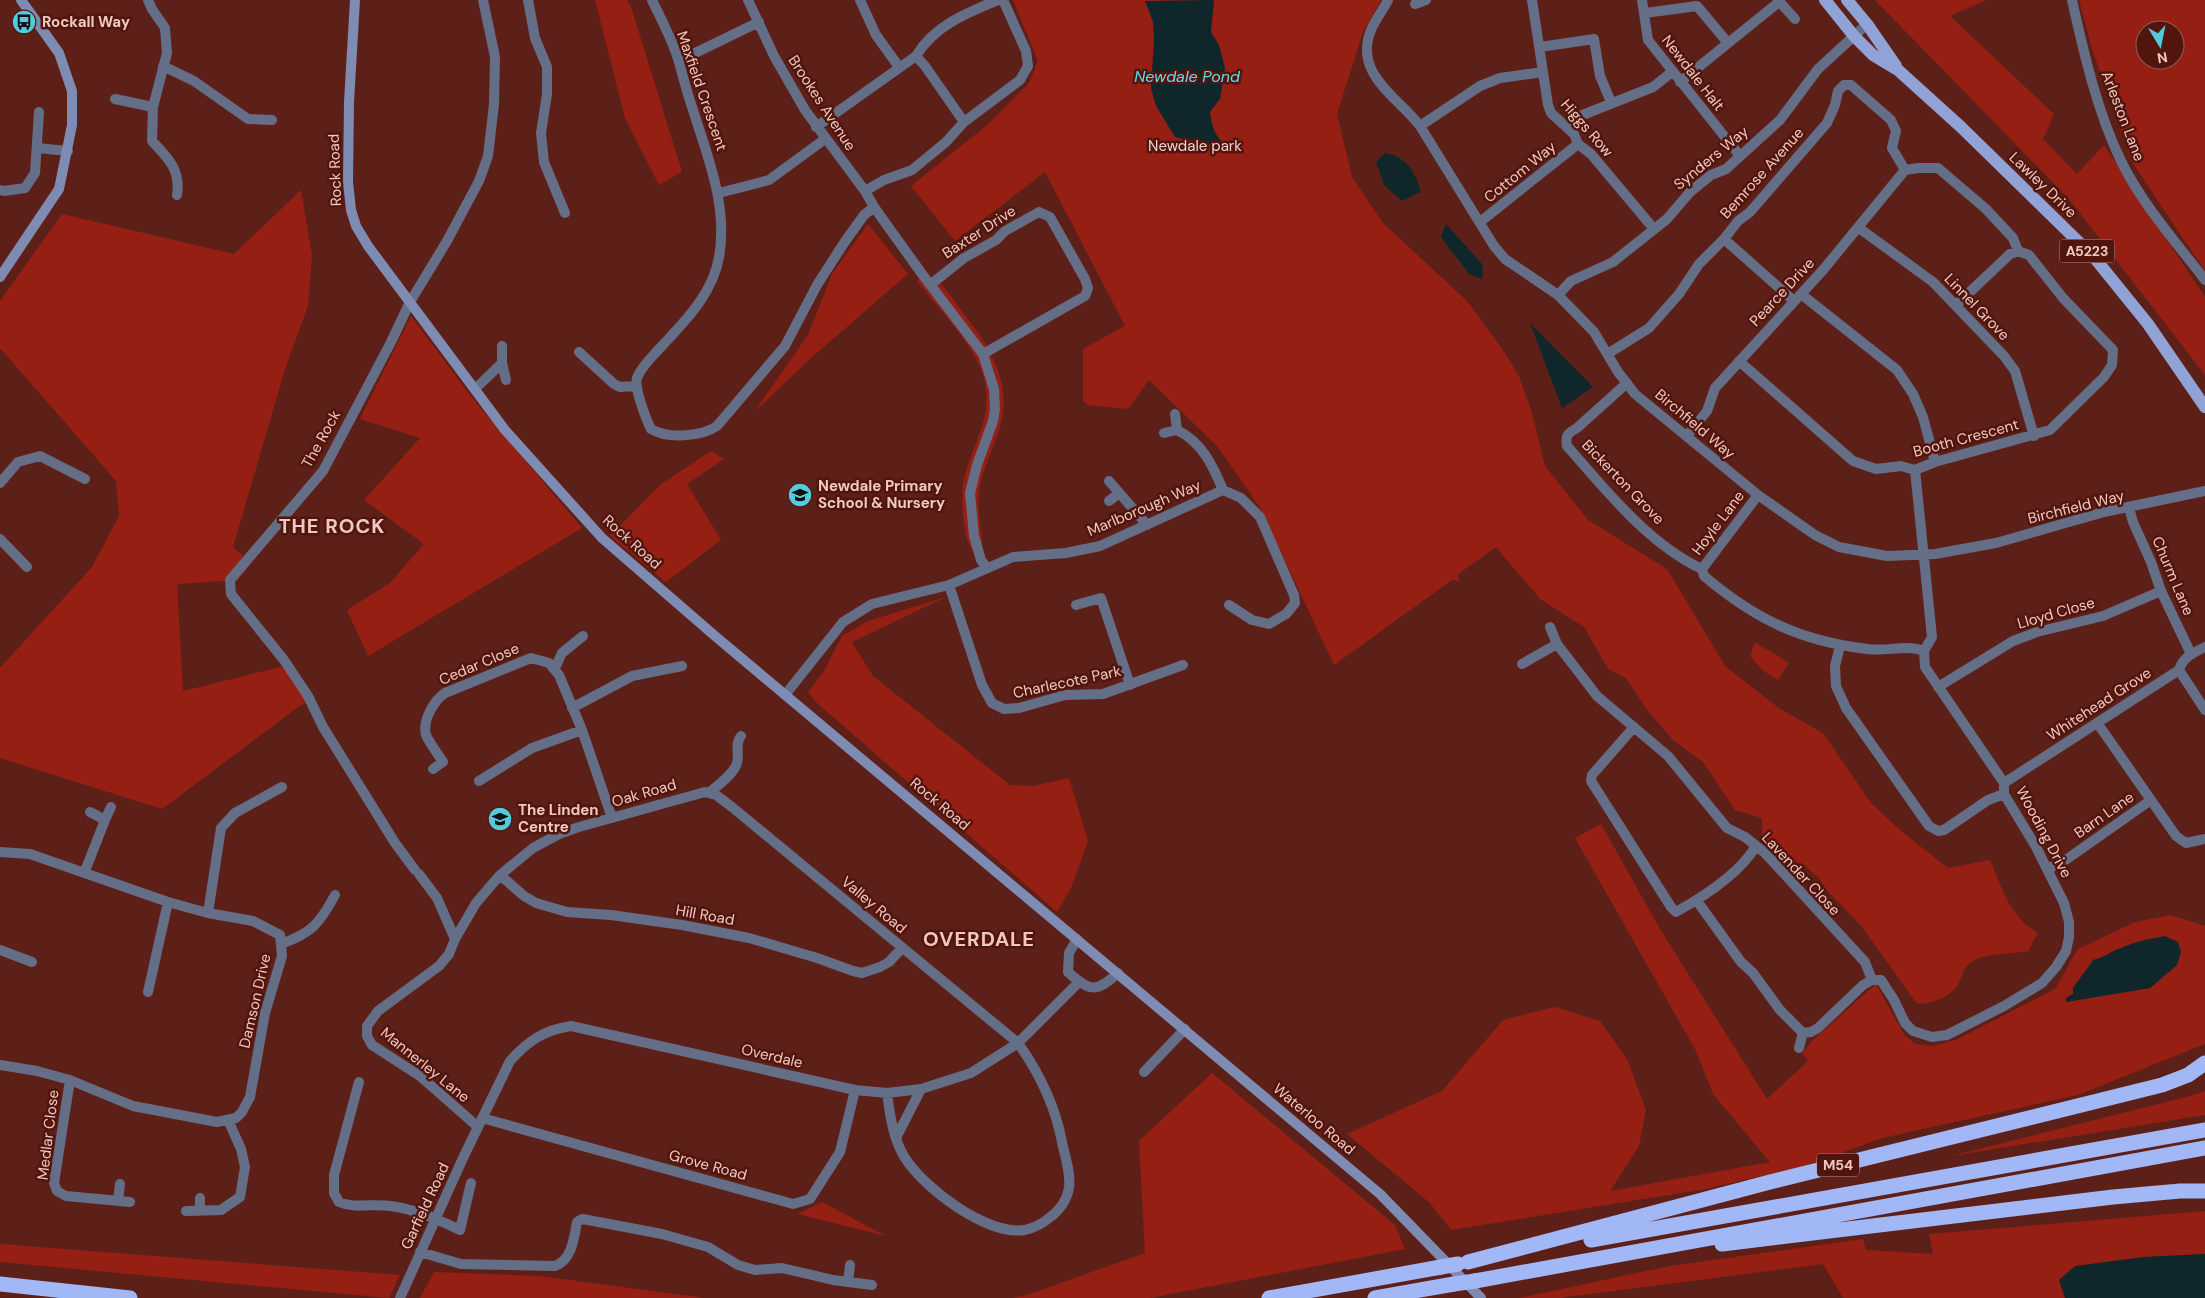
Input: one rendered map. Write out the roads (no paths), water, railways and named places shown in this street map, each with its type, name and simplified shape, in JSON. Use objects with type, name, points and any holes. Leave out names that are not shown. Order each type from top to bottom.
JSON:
[{"type":"highway","name":"M54","points":[[1463,1263],[1770,1182],[2154,1087],[2188,1075],[2205,1063]]},
{"type":"highway","name":"M54","points":[[1269,1298],[1830,1195],[2205,1130]]},
{"type":"highway","points":[[1375,1298],[2205,1148]]},
{"type":"highway","points":[[1581,1261],[2113,1197],[2180,1191],[2205,1191]]},
{"type":"highway","points":[[0,1284],[130,1298]]},
{"type":"main road","name":"Lawley Drive","points":[[1825,0],[1854,36],[1873,55],[1898,70],[1961,127],[2093,256],[2148,324],[2205,407]]},
{"type":"main road","name":"Lawley Drive","points":[[1847,0],[1867,24],[1898,70]]},
{"type":"street","points":[[0,277],[59,189],[72,125],[72,91],[59,53],[22,0]]},
{"type":"street","points":[[148,0],[165,28],[167,53],[153,108],[152,141],[171,162],[179,182],[177,195]]},
{"type":"street","name":"Rock Road","points":[[355,0],[349,102],[349,202],[354,220],[364,240],[505,430],[602,538],[1118,973]]},
{"type":"street","name":"The Rock","points":[[455,939],[437,898],[395,843],[323,727],[308,696],[284,660],[230,594],[229,588],[230,580],[323,471],[410,302],[452,232],[479,181],[488,156],[494,104],[495,57],[483,0]]},
{"type":"street","points":[[528,0],[535,38],[547,67],[547,94],[541,133],[544,162],[565,213]]},
{"type":"street","name":"Maxfield Crescent","points":[[637,386],[637,377],[643,367],[687,320],[706,292],[719,258],[719,193],[681,76],[678,59],[652,0]]},
{"type":"street","name":"Brookes Avenue","points":[[748,0],[792,89],[816,127],[865,191],[874,207],[983,354],[994,389],[995,409],[993,421],[976,465],[970,493],[974,536],[981,560],[986,567]]},
{"type":"street","points":[[860,0],[876,35],[899,66]]},
{"type":"street","points":[[816,127],[899,66],[916,56],[923,43],[943,26],[971,11],[998,0]]},
{"type":"street","points":[[865,191],[884,180],[912,170],[946,142],[964,122],[1020,80],[1028,66],[1026,51],[1003,0]]},
{"type":"street","name":"Birchfield Way","points":[[1388,0],[1371,31],[1368,48],[1369,65],[1376,80],[1407,109],[1420,126],[1505,259],[1558,296],[1594,332],[1609,353],[1618,372],[1635,394],[1758,495],[1815,535],[1839,547],[1886,556],[1924,555],[1996,543],[2104,512],[2205,491]]},
{"type":"street","points":[[1415,4],[1426,0]]},
{"type":"street","name":"Higgs Row","points":[[1532,0],[1548,105],[1551,113],[1574,134],[1578,144],[1591,154],[1654,230]]},
{"type":"street","name":"Newdale Halt","points":[[1642,0],[1648,40],[1740,156]]},
{"type":"street","name":"Arleston Lane","points":[[2072,0],[2083,48],[2099,102],[2121,161],[2147,204],[2205,280]]},
{"type":"street","points":[[1680,82],[1779,1],[1795,19]]},
{"type":"street","points":[[1645,14],[1697,6],[1728,43]]},
{"type":"street","points":[[678,59],[693,54],[759,22]]},
{"type":"street","name":"Synders Way","points":[[1558,296],[1571,281],[1613,262],[1667,219],[1690,192],[1711,174],[1726,169],[1780,120],[1818,69],[1867,24]]},
{"type":"street","points":[[1540,47],[1594,39],[1600,76],[1611,102]]},
{"type":"street","points":[[916,56],[964,122]]},
{"type":"street","points":[[163,66],[194,81],[248,119],[272,120]]},
{"type":"street","points":[[1420,126],[1480,86],[1500,78],[1544,72]]},
{"type":"street","name":"Cottom Way","points":[[1566,127],[1580,116],[1611,102],[1653,87],[1672,72]]},
{"type":"street","name":"Bemrose Avenue","points":[[1609,353],[1649,328],[1679,294],[1699,264],[1724,239],[1827,123],[1835,105],[1838,90],[1844,85],[1852,85],[1891,120],[1896,131],[1892,148],[1905,170]]},
{"type":"street","points":[[115,99],[153,108]]},
{"type":"street","points":[[0,190],[24,188],[35,173],[39,112]]},
{"type":"street","points":[[719,193],[769,180],[825,139]]},
{"type":"street","name":"Cottom Way","points":[[1480,222],[1578,144]]},
{"type":"street","points":[[37,148],[68,151]]},
{"type":"street","points":[[1905,170],[1938,168],[1986,209],[2013,238],[2018,251],[2010,254],[1956,305]]},
{"type":"street","name":"Pearce Drive","points":[[1687,436],[1707,411],[1715,388],[1798,297],[1905,170]]},
{"type":"street","points":[[579,352],[614,384],[620,387],[637,386],[648,423],[655,431],[679,435],[703,432],[717,426],[785,346],[817,285],[864,215],[874,207]]},
{"type":"street","name":"Baxter Drive","points":[[930,284],[964,258],[996,240],[1005,231],[1039,212],[1050,217],[1085,280],[1088,288],[1085,296],[983,354]]},
{"type":"street","name":"Linnel Grove","points":[[1858,228],[1933,282],[2004,356],[2015,371],[2034,436]]},
{"type":"street","points":[[1724,239],[1798,297],[1897,370],[1913,394],[1923,417],[1936,462]]},
{"type":"street","name":"Booth Crescent","points":[[1739,361],[1853,461],[1876,469],[1901,466],[1915,470],[1936,462],[2050,430],[2104,377],[2112,364],[2113,350],[2110,344],[2063,298],[2029,255],[2018,251]]},
{"type":"street","points":[[502,346],[502,363],[506,380]]},
{"type":"street","points":[[475,389],[502,363]]},
{"type":"street","name":"Bickerton Grove","points":[[1627,382],[1577,428],[1568,433],[1566,438],[1567,446],[1639,524],[1678,555],[1702,569],[1704,576],[1741,606],[1780,627],[1840,646],[1877,650],[1914,647],[1924,651]]},
{"type":"street","points":[[1175,414],[1177,430]]},
{"type":"street","points":[[1164,433],[1177,430],[1192,440],[1211,462],[1222,490]]},
{"type":"street","points":[[0,483],[18,462],[40,456],[84,479]]},
{"type":"street","points":[[1915,470],[1932,637],[1924,651]]},
{"type":"street","points":[[1109,480],[1147,525]]},
{"type":"street","name":"Marlborough Way","points":[[785,694],[843,622],[872,604],[949,585],[986,567],[1013,557],[1066,553],[1100,546],[1222,490],[1241,498],[1260,517],[1294,595],[1295,603],[1286,614],[1269,624],[1252,620],[1229,605]]},
{"type":"street","points":[[1109,501],[1119,493]]},
{"type":"street","name":"Hoyle Lane","points":[[1702,569],[1758,495]]},
{"type":"street","name":"Churm Lane","points":[[2129,508],[2132,522],[2151,562],[2161,591],[2191,654]]},
{"type":"street","points":[[0,539],[27,567]]},
{"type":"street","name":"Charlecote Park","points":[[949,585],[982,684],[987,696],[998,707],[1013,710],[1057,697],[1103,694],[1183,665]]},
{"type":"street","name":"Lloyd Close","points":[[1938,687],[2013,641],[2037,632],[2103,616],[2161,591]]},
{"type":"street","points":[[1076,605],[1101,598],[1130,685]]},
{"type":"street","name":"Lavender Close","points":[[1550,627],[1558,644],[1597,696],[1668,756],[1727,828],[1745,836],[1765,853],[1865,962],[1872,980]]},
{"type":"street","points":[[583,636],[562,653],[555,668],[582,730],[612,818]]},
{"type":"street","points":[[1522,664],[1558,644]]},
{"type":"street","name":"Whitehead Grove","points":[[1840,646],[1835,666],[1836,686],[1846,708],[1929,826],[1938,831],[1944,830],[2179,670],[2181,662],[2205,647]]},
{"type":"street","name":"Wooding Drive","points":[[1872,980],[1881,980],[1894,1000],[1905,1023],[1912,1031],[1932,1037],[1947,1035],[2004,1006],[2042,982],[2056,967],[2066,951],[2069,937],[2069,922],[2064,902],[2048,869],[2004,788],[1925,667],[1924,651]]},
{"type":"street","name":"Cedar Close","points":[[433,769],[443,762],[427,737],[425,730],[436,699],[445,693],[531,658],[549,663],[555,668]]},
{"type":"street","points":[[572,708],[632,676],[682,666]]},
{"type":"street","points":[[2179,670],[2205,710]]},
{"type":"street","points":[[2098,724],[2176,836],[2186,843],[2205,839]]},
{"type":"street","points":[[1634,727],[1592,775],[1590,781],[1676,912],[1697,901],[1748,859],[1756,846]]},
{"type":"street","points":[[479,781],[532,748],[582,730]]},
{"type":"street","points":[[709,793],[735,769],[738,760],[737,743],[741,736]]},
{"type":"street","points":[[208,913],[222,828],[235,813],[282,787]]},
{"type":"street","name":"Oak Road","points":[[455,939],[476,902],[500,875],[518,858],[542,842],[567,831],[697,794],[709,793]]},
{"type":"street","name":"Valley Road","points":[[709,793],[721,798],[1018,1043]]},
{"type":"street","name":"Barn Lane","points":[[2048,869],[2067,859],[2151,800]]},
{"type":"street","points":[[85,871],[111,807]]},
{"type":"street","points":[[90,812],[105,820]]},
{"type":"street","name":"Damson Drive","points":[[0,852],[30,854],[85,871],[168,902],[208,913],[253,921],[280,935],[282,956],[266,1013],[250,1097],[242,1112],[236,1118],[228,1120]]},
{"type":"street","name":"Hill Road","points":[[500,875],[524,896],[536,903],[567,912],[611,915],[682,925],[749,938],[817,958],[853,971],[862,972],[880,967],[902,948]]},
{"type":"street","points":[[281,944],[302,937],[322,919],[335,894]]},
{"type":"street","points":[[1697,901],[1741,962],[1753,973],[1780,1010],[1803,1033]]},
{"type":"street","points":[[148,992],[168,902]]},
{"type":"street","name":"Mannerley Lane","points":[[455,939],[449,954],[439,966],[378,1011],[369,1021],[367,1033],[372,1045],[420,1076],[480,1122]]},
{"type":"street","points":[[1077,939],[1069,953],[1068,972],[1079,982],[1088,988],[1104,986],[1118,973]]},
{"type":"street","points":[[0,950],[32,962]]},
{"type":"street","name":"Waterloo Road","points":[[1118,973],[1380,1194],[1481,1298]]},
{"type":"street","points":[[1803,1033],[1811,1032],[1818,1028],[1863,985],[1872,980]]},
{"type":"street","name":"Overdale","points":[[480,1122],[510,1061],[522,1047],[553,1028],[570,1026],[855,1090],[887,1093],[921,1089],[971,1073],[1018,1043],[1079,982]]},
{"type":"street","points":[[1144,1072],[1184,1029]]},
{"type":"street","points":[[1799,1048],[1803,1033]]},
{"type":"street","points":[[887,1093],[896,1138],[905,1159],[935,1192],[983,1222],[1004,1228],[1024,1230],[1042,1223],[1054,1214],[1063,1204],[1069,1188],[1058,1119],[1033,1064],[1018,1043]]},
{"type":"street","points":[[0,1065],[37,1071],[70,1080],[132,1106],[217,1122],[228,1120],[241,1149],[245,1167],[240,1197],[221,1210],[186,1211]]},
{"type":"street","name":"Medlar Close","points":[[70,1080],[54,1184],[57,1191],[66,1196],[130,1202]]},
{"type":"street","points":[[358,1082],[334,1174],[336,1199],[342,1204],[353,1206],[400,1207],[436,1218],[460,1230],[471,1183]]},
{"type":"street","points":[[896,1138],[921,1089]]},
{"type":"street","name":"Grove Road","points":[[480,1122],[793,1204],[810,1199],[840,1152],[855,1090]]},
{"type":"street","name":"Garfield Road","points":[[400,1298],[480,1122]]},
{"type":"street","points":[[118,1201],[120,1184]]},
{"type":"street","points":[[200,1198],[200,1211]]},
{"type":"street","points":[[420,1252],[461,1264],[555,1266],[561,1264],[567,1257],[576,1222],[582,1219],[662,1234],[708,1247],[738,1265],[755,1270],[782,1268],[848,1282],[872,1285]]},
{"type":"street","points":[[848,1282],[850,1265]]},
{"type":"water","name":"Newdale Pond","points":[[1214,0],[1211,32],[1219,45],[1225,68],[1220,99],[1210,112],[1216,134],[1225,144],[1222,148],[1175,137],[1156,106],[1151,88],[1154,39],[1153,22],[1145,1]]},
{"type":"water","points":[[1385,153],[1399,158],[1409,166],[1421,192],[1402,201],[1384,185],[1376,162]]},
{"type":"water","points":[[1446,224],[1483,265],[1482,279],[1469,274],[1441,237]]},
{"type":"water","points":[[1530,323],[1593,387],[1562,408]]},
{"type":"water","points":[[2165,936],[2178,942],[2181,952],[2177,965],[2150,988],[2066,1002],[2066,998],[2073,994],[2073,988],[2093,960],[2130,944]]},
{"type":"water","points":[[2205,1254],[2205,1298],[2065,1298],[2059,1280],[2075,1266],[2144,1257]]},
{"type":"place","name":"Rockall Way","points":[[24,22]]},
{"type":"place","name":"Newdale Primary School & Nursery","points":[[800,495]]},
{"type":"place","name":"The Linden Centre","points":[[500,819]]},
{"type":"district","name":"THE ROCK","points":[[332,526]]},
{"type":"district","name":"OVERDALE","points":[[979,939]]},
{"type":"park label","name":"Newdale park","points":[[1195,146]]}]
